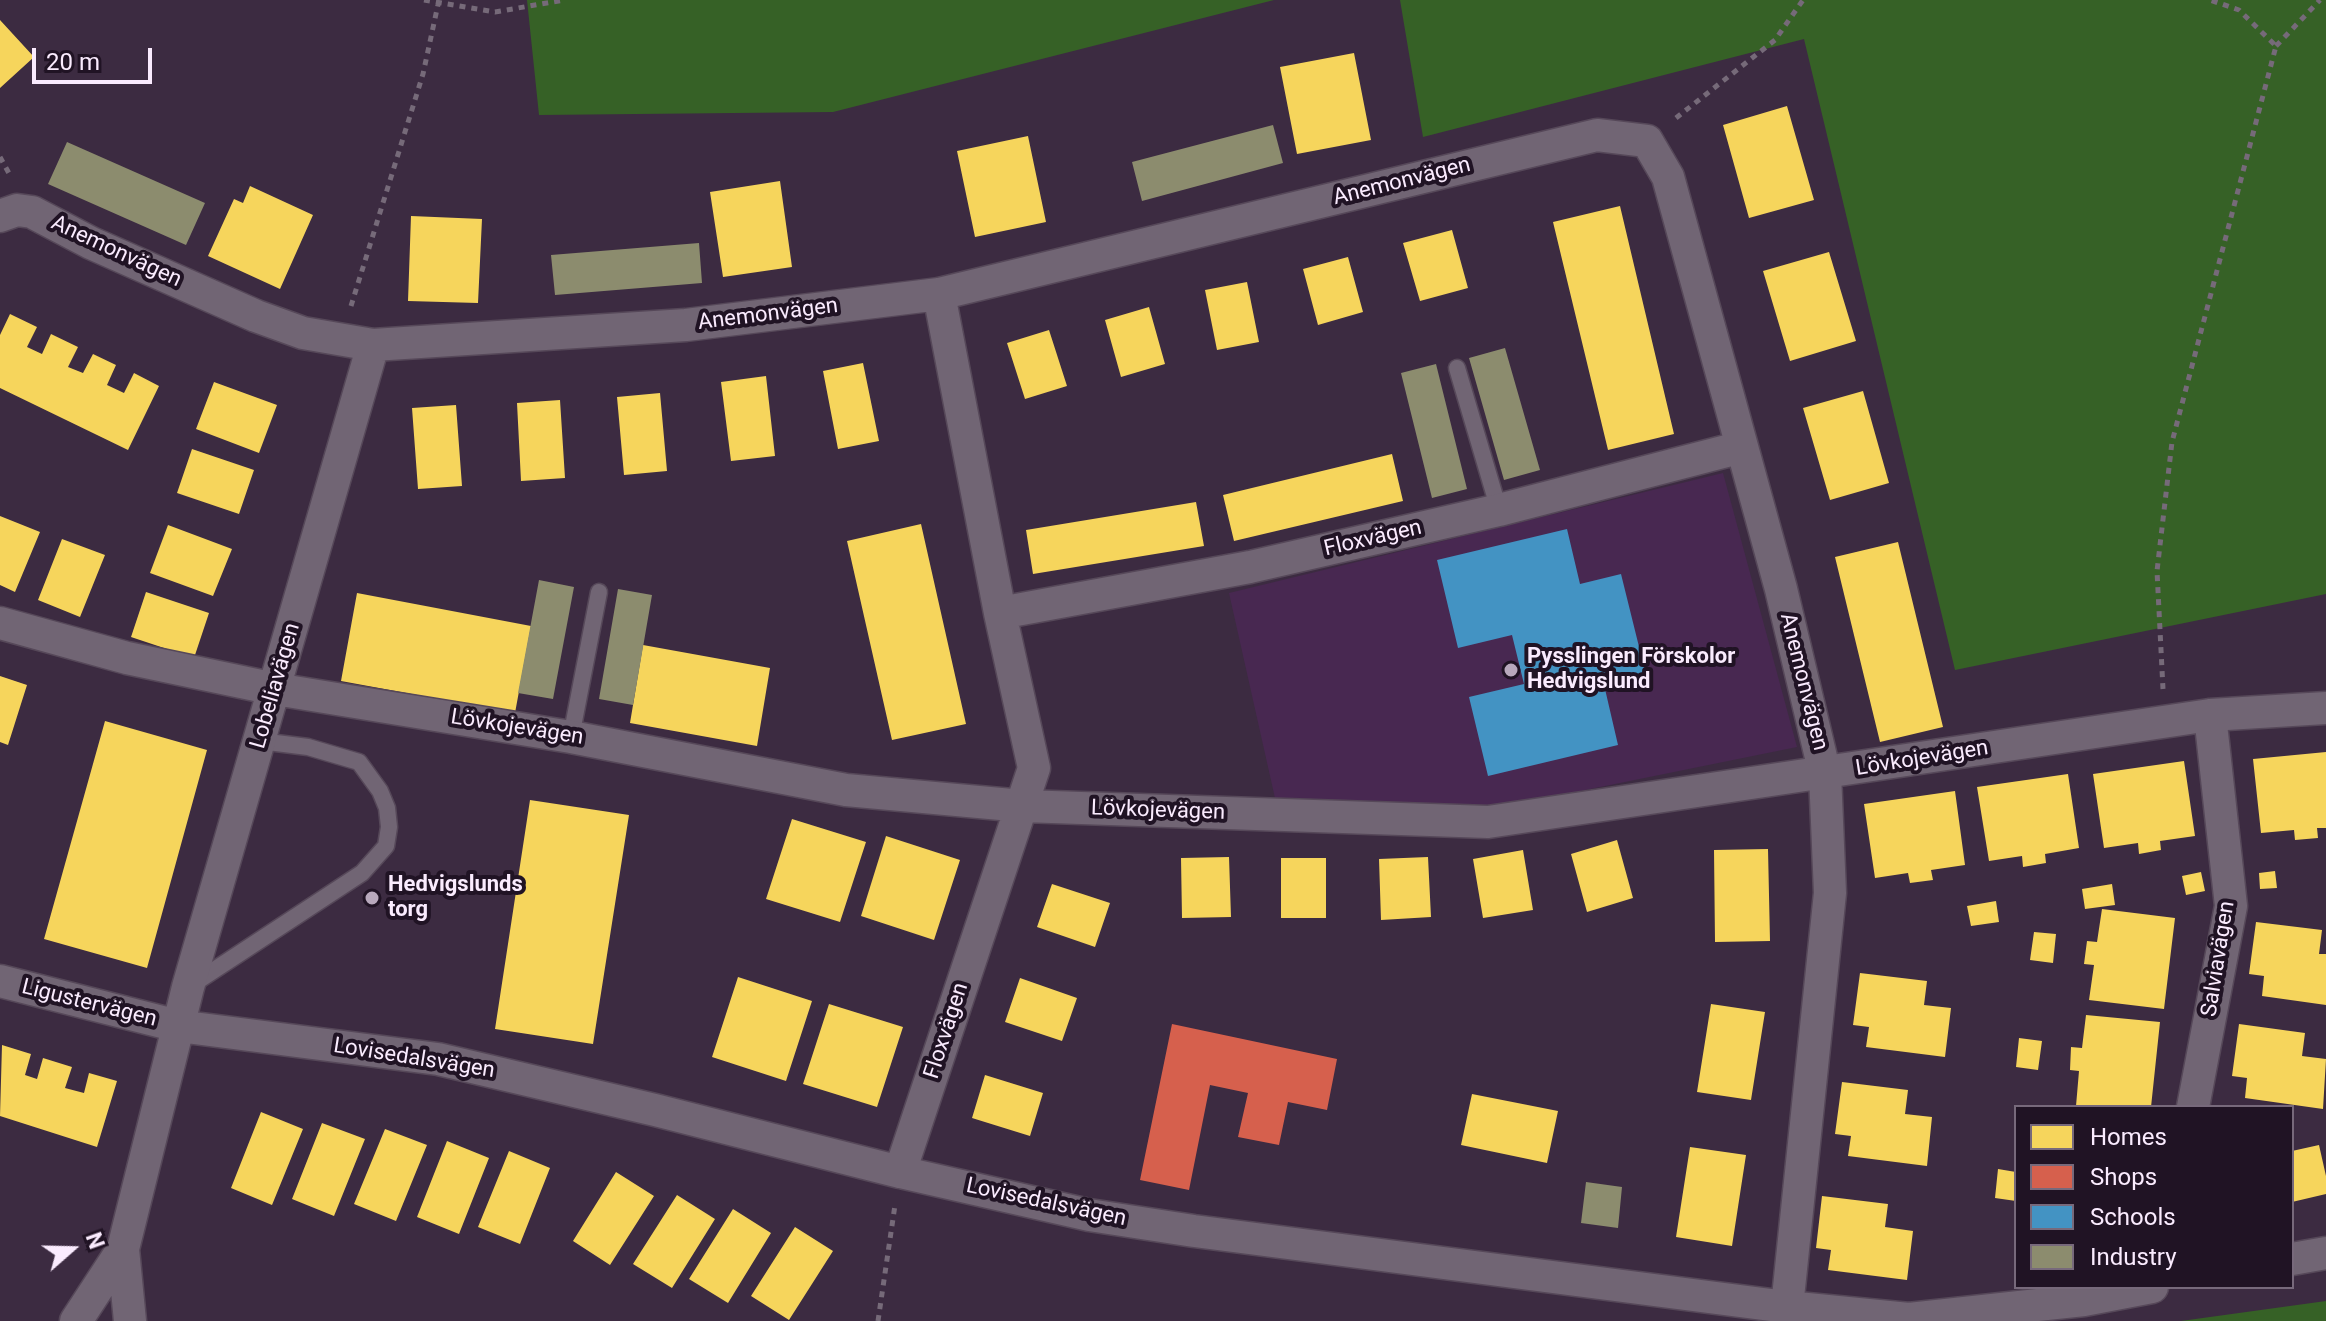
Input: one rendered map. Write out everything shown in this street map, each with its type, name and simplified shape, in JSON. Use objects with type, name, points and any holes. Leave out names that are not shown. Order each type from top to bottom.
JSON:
[{"type":"street","name":"Anemonvägen","points":[[0,216],[17,210],[32,212],[91,243],[256,316],[303,333],[373,345],[686,325],[939,294],[1597,135],[1647,141],[1668,177],[1781,589],[1825,774],[1830,893],[1787,1307]]},
{"type":"street","name":"Floxvägen","points":[[900,1172],[1034,768],[1000,613],[939,294]]},
{"type":"street","name":"Lobeliavägen","points":[[178,1026],[373,345]]},
{"type":"street","name":"Floxvägen","points":[[1000,613],[1250,567],[1499,510],[1742,447]]},
{"type":"street","name":"Lövkojevägen","points":[[0,623],[127,658],[275,689],[571,737],[846,790],[1023,806],[1488,822],[2165,721],[2326,708]]},
{"type":"street","name":"Salviavägen","points":[[2193,1105],[2231,906],[2210,715]]},
{"type":"street","name":"Ligustervägen","points":[[0,981],[178,1026]]},
{"type":"street","name":"Lovisedalsvägen","points":[[178,1026],[438,1059],[1089,1215],[1787,1307],[1909,1319],[2084,1300],[2142,1289]]},
{"type":"street","points":[[76,1321],[123,1249],[178,1026]]},
{"type":"street","points":[[123,1249],[130,1321]]},
{"type":"street","points":[[2294,1259],[2326,1253]]},
{"type":"lane","points":[[1457,368],[1499,510]]},
{"type":"lane","points":[[571,737],[599,592]]},
{"type":"lane","points":[[188,987],[362,873],[386,846],[389,827],[387,808],[380,791],[359,762],[308,747],[260,741]]},
{"type":"path","points":[[424,0],[495,12],[564,0]]},
{"type":"path","points":[[1647,141],[1775,40],[1803,0]]},
{"type":"path","points":[[2210,0],[2239,10],[2276,46]]},
{"type":"path","points":[[2165,721],[2157,571],[2172,442],[2276,46],[2320,0]]},
{"type":"path","points":[[341,341],[423,74],[439,2]]},
{"type":"path","points":[[878,1321],[900,1172]]},
{"type":"shaded area","name":"Pysslingen Förskolor Hedvigslund","points":[[1723,473],[1797,747],[1482,811],[1277,807],[1229,593]]},
{"type":"green space","points":[[527,0],[1274,0],[833,112],[539,115]]},
{"type":"green space","points":[[1400,0],[2326,0],[2326,594],[1955,670],[1804,39],[1423,137]]},
{"type":"green space","points":[[2326,1301],[2326,1321],[2181,1321]]},
{"type":"building: Homes","points":[[0,20],[34,57],[0,88]]},
{"type":"building: Homes","points":[[1354,53],[1371,140],[1297,154],[1280,67]]},
{"type":"building: Homes","points":[[1787,106],[1814,200],[1749,218],[1723,125]]},
{"type":"building: Homes","points":[[1028,136],[1046,222],[975,237],[957,151]]},
{"type":"building: Homes","points":[[780,181],[792,267],[723,277],[710,192]]},
{"type":"building: Homes","points":[[250,186],[313,215],[280,289],[208,256],[234,199],[243,203]]},
{"type":"building: Homes","points":[[1620,206],[1674,434],[1608,450],[1553,222]]},
{"type":"building: Homes","points":[[411,216],[482,219],[478,303],[408,301]]},
{"type":"building: Homes","points":[[1452,230],[1468,288],[1420,301],[1403,243]]},
{"type":"building: Homes","points":[[1829,252],[1856,341],[1790,361],[1763,271]]},
{"type":"building: Homes","points":[[1348,257],[1363,312],[1318,325],[1303,269]]},
{"type":"building: Homes","points":[[1247,282],[1259,342],[1217,350],[1205,290]]},
{"type":"building: Homes","points":[[1149,307],[1165,364],[1121,377],[1105,320]]},
{"type":"building: Homes","points":[[10,314],[37,327],[27,347],[42,354],[51,334],[78,347],[68,367],[83,373],[93,354],[116,365],[107,385],[124,393],[134,373],[159,386],[128,450],[0,388],[0,335]]},
{"type":"building: Homes","points":[[1049,330],[1067,386],[1025,399],[1007,343]]},
{"type":"building: Homes","points":[[863,363],[879,441],[838,449],[823,371]]},
{"type":"building: Homes","points":[[766,376],[775,456],[731,461],[721,382]]},
{"type":"building: Homes","points":[[214,382],[277,405],[259,453],[196,429]]},
{"type":"building: Homes","points":[[1863,391],[1889,483],[1830,500],[1803,408]]},
{"type":"building: Homes","points":[[660,393],[667,471],[624,475],[617,397]]},
{"type":"building: Homes","points":[[560,400],[565,478],[521,481],[517,403]]},
{"type":"building: Homes","points":[[456,405],[462,486],[418,489],[412,408]]},
{"type":"building: Homes","points":[[192,449],[254,470],[239,514],[177,493]]},
{"type":"building: Homes","points":[[1392,454],[1403,501],[1234,541],[1223,495]]},
{"type":"building: Homes","points":[[1196,502],[1204,546],[1033,574],[1026,530]]},
{"type":"building: Homes","points":[[0,516],[40,532],[15,592],[0,585]]},
{"type":"building: Homes","points":[[921,524],[966,724],[892,740],[847,541]]},
{"type":"building: Homes","points":[[168,525],[232,549],[213,596],[150,573]]},
{"type":"building: Homes","points":[[62,539],[105,555],[80,617],[38,600]]},
{"type":"building: Homes","points":[[1898,542],[1943,727],[1880,742],[1835,557]]},
{"type":"building: Homes","points":[[146,592],[209,613],[194,658],[131,637]]},
{"type":"building: Homes","points":[[357,593],[531,626],[515,713],[341,681]]},
{"type":"building: Homes","points":[[643,645],[770,668],[757,746],[630,723]]},
{"type":"building: Homes","points":[[0,676],[27,685],[8,745],[0,742]]},
{"type":"building: Homes","points":[[105,721],[207,750],[147,968],[44,939]]},
{"type":"building: Homes","points":[[2326,752],[2326,828],[2317,828],[2318,838],[2295,840],[2294,830],[2261,833],[2253,759]]},
{"type":"building: Homes","points":[[2184,761],[2195,836],[2160,841],[2161,850],[2139,854],[2138,843],[2104,848],[2093,774]]},
{"type":"building: Homes","points":[[2068,774],[2079,848],[2045,854],[2046,863],[2023,867],[2022,856],[1989,861],[1977,787]]},
{"type":"building: Homes","points":[[1955,791],[1965,865],[1931,870],[1933,880],[1910,883],[1908,873],[1875,878],[1864,804]]},
{"type":"building: Homes","points":[[530,800],[629,815],[593,1044],[495,1029]]},
{"type":"building: Homes","points":[[792,819],[866,842],[840,922],[766,899]]},
{"type":"building: Homes","points":[[886,836],[960,860],[934,940],[861,916]]},
{"type":"building: Homes","points":[[1617,840],[1633,898],[1587,912],[1571,854]]},
{"type":"building: Homes","points":[[1768,849],[1770,941],[1715,942],[1714,850]]},
{"type":"building: Homes","points":[[1523,850],[1533,910],[1483,918],[1473,859]]},
{"type":"building: Homes","points":[[1229,857],[1231,917],[1182,918],[1181,858]]},
{"type":"building: Homes","points":[[1428,857],[1431,917],[1381,920],[1379,859]]},
{"type":"building: Homes","points":[[1281,858],[1326,858],[1326,918],[1281,918]]},
{"type":"building: Homes","points":[[2275,871],[2277,888],[2260,889],[2259,873]]},
{"type":"building: Homes","points":[[2201,872],[2205,891],[2186,895],[2182,876]]},
{"type":"building: Homes","points":[[1052,884],[1110,903],[1095,947],[1037,927]]},
{"type":"building: Homes","points":[[2112,884],[2115,905],[2085,909],[2082,889]]},
{"type":"building: Homes","points":[[1996,901],[1999,922],[1971,926],[1967,906]]},
{"type":"building: Homes","points":[[2102,909],[2175,918],[2164,1009],[2089,1000],[2094,965],[2084,964],[2087,941],[2097,942]]},
{"type":"building: Homes","points":[[2256,922],[2322,930],[2319,954],[2326,954],[2326,1005],[2262,996],[2264,976],[2249,974]]},
{"type":"building: Homes","points":[[2034,932],[2056,934],[2053,963],[2030,960]]},
{"type":"building: Homes","points":[[1860,973],[1927,981],[1924,1005],[1951,1008],[1945,1057],[1866,1047],[1869,1027],[1853,1025]]},
{"type":"building: Homes","points":[[738,977],[812,1001],[786,1081],[712,1057]]},
{"type":"building: Homes","points":[[1020,978],[1077,998],[1062,1041],[1005,1022]]},
{"type":"building: Homes","points":[[829,1004],[903,1027],[877,1107],[803,1084]]},
{"type":"building: Homes","points":[[1711,1004],[1765,1012],[1751,1100],[1697,1092]]},
{"type":"building: Homes","points":[[2086,1015],[2160,1022],[2151,1105],[2076,1105],[2079,1071],[2070,1070],[2071,1047],[2082,1048]]},
{"type":"building: Homes","points":[[2239,1024],[2305,1033],[2302,1056],[2326,1059],[2323,1109],[2245,1098],[2247,1078],[2232,1076]]},
{"type":"building: Homes","points":[[2019,1038],[2042,1041],[2038,1070],[2016,1067]]},
{"type":"building: Homes","points":[[2,1045],[31,1054],[25,1075],[37,1079],[43,1058],[72,1067],[65,1088],[84,1093],[89,1073],[117,1081],[97,1147],[0,1116]]},
{"type":"building: Homes","points":[[985,1075],[1043,1093],[1030,1136],[972,1118]]},
{"type":"building: Homes","points":[[1842,1082],[1908,1090],[1905,1114],[1932,1117],[1927,1166],[1848,1156],[1851,1136],[1835,1134]]},
{"type":"building: Homes","points":[[1472,1094],[1558,1111],[1547,1163],[1461,1145]]},
{"type":"building: Homes","points":[[261,1112],[303,1129],[272,1205],[231,1188]]},
{"type":"building: Homes","points":[[322,1123],[365,1139],[334,1216],[292,1199]]},
{"type":"building: Homes","points":[[385,1129],[427,1145],[396,1221],[354,1204]]},
{"type":"building: Homes","points":[[447,1141],[489,1158],[459,1234],[417,1217]]},
{"type":"building: Homes","points":[[2319,1145],[2326,1176],[2326,1194],[2294,1202],[2294,1151]]},
{"type":"building: Homes","points":[[1690,1147],[1746,1155],[1732,1246],[1676,1237]]},
{"type":"building: Homes","points":[[509,1151],[550,1168],[520,1244],[478,1227]]},
{"type":"building: Homes","points":[[1998,1169],[2014,1172],[2014,1201],[1995,1198]]},
{"type":"building: Homes","points":[[616,1172],[654,1196],[610,1265],[573,1241]]},
{"type":"building: Homes","points":[[677,1195],[715,1219],[672,1288],[633,1264]]},
{"type":"building: Homes","points":[[1822,1196],[1888,1204],[1885,1227],[1913,1231],[1907,1280],[1828,1270],[1831,1250],[1816,1248]]},
{"type":"building: Homes","points":[[733,1209],[771,1233],[728,1303],[689,1279]]},
{"type":"building: Homes","points":[[795,1227],[833,1251],[789,1320],[751,1296]]},
{"type":"building: Shops","points":[[1172,1024],[1337,1059],[1327,1110],[1288,1102],[1279,1145],[1238,1137],[1248,1093],[1210,1085],[1189,1190],[1140,1180]]},
{"type":"building: Schools","points":[[1567,529],[1580,584],[1621,574],[1647,679],[1605,689],[1618,745],[1488,776],[1469,697],[1524,684],[1512,635],[1458,648],[1437,560]]},
{"type":"building: Industry","points":[[1273,125],[1283,163],[1142,201],[1132,162]]},
{"type":"building: Industry","points":[[67,142],[205,203],[186,245],[48,184]]},
{"type":"building: Industry","points":[[699,243],[702,283],[555,295],[551,255]]},
{"type":"building: Industry","points":[[1505,348],[1540,470],[1504,480],[1469,358]]},
{"type":"building: Industry","points":[[1436,364],[1467,489],[1432,498],[1401,373]]},
{"type":"building: Industry","points":[[539,580],[574,587],[553,699],[518,693]]},
{"type":"building: Industry","points":[[618,589],[652,595],[633,705],[599,699]]},
{"type":"building: Industry","points":[[1586,1182],[1622,1187],[1618,1228],[1581,1223]]},
{"type":"place","name":"Pysslingen Förskolor Hedvigslund","points":[[1511,670]]},
{"type":"place","name":"Hedvigslunds torg","points":[[372,898]]}]
